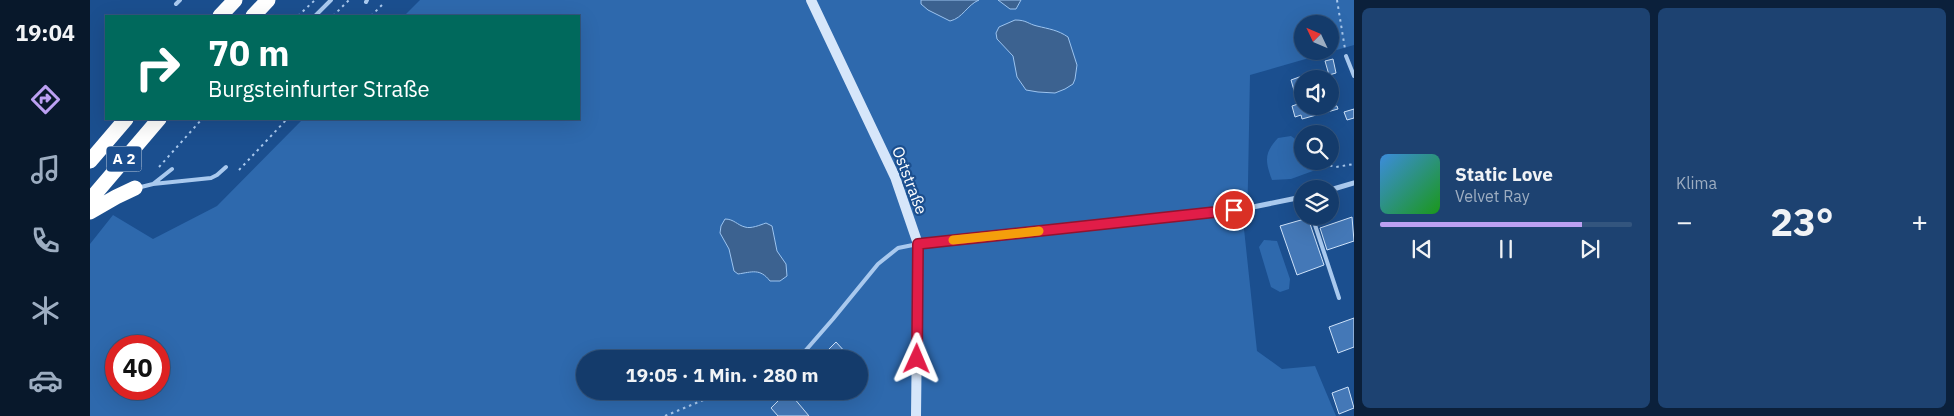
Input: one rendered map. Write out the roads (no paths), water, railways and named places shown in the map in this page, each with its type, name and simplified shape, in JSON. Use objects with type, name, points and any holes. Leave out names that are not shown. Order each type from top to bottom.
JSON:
[{"type":"highway","points":[[221,15],[236,0]]},
{"type":"highway","points":[[254,15],[268,0]]},
{"type":"highway","name":"A 2","points":[[90,161],[125,120]]},
{"type":"highway","name":"A 2","points":[[90,200],[158,120]]},
{"type":"highway","points":[[90,212],[135,188]]},
{"type":"street","name":"Oststraße","points":[[811,0],[895,177],[918,244],[916,416]]},
{"type":"street","points":[[1339,187],[1354,183]]},
{"type":"street","points":[[918,244],[1253,207],[1294,199]]},
{"type":"lane","points":[[315,15],[331,0]]},
{"type":"lane","points":[[1346,56],[1354,76]]},
{"type":"lane","points":[[135,188],[153,184],[210,178],[226,167]]},
{"type":"lane","points":[[153,184],[172,169]]},
{"type":"lane","points":[[1315,225],[1338,298]]},
{"type":"lane","points":[[806,350],[834,319],[878,264],[898,248],[918,244]]}]
